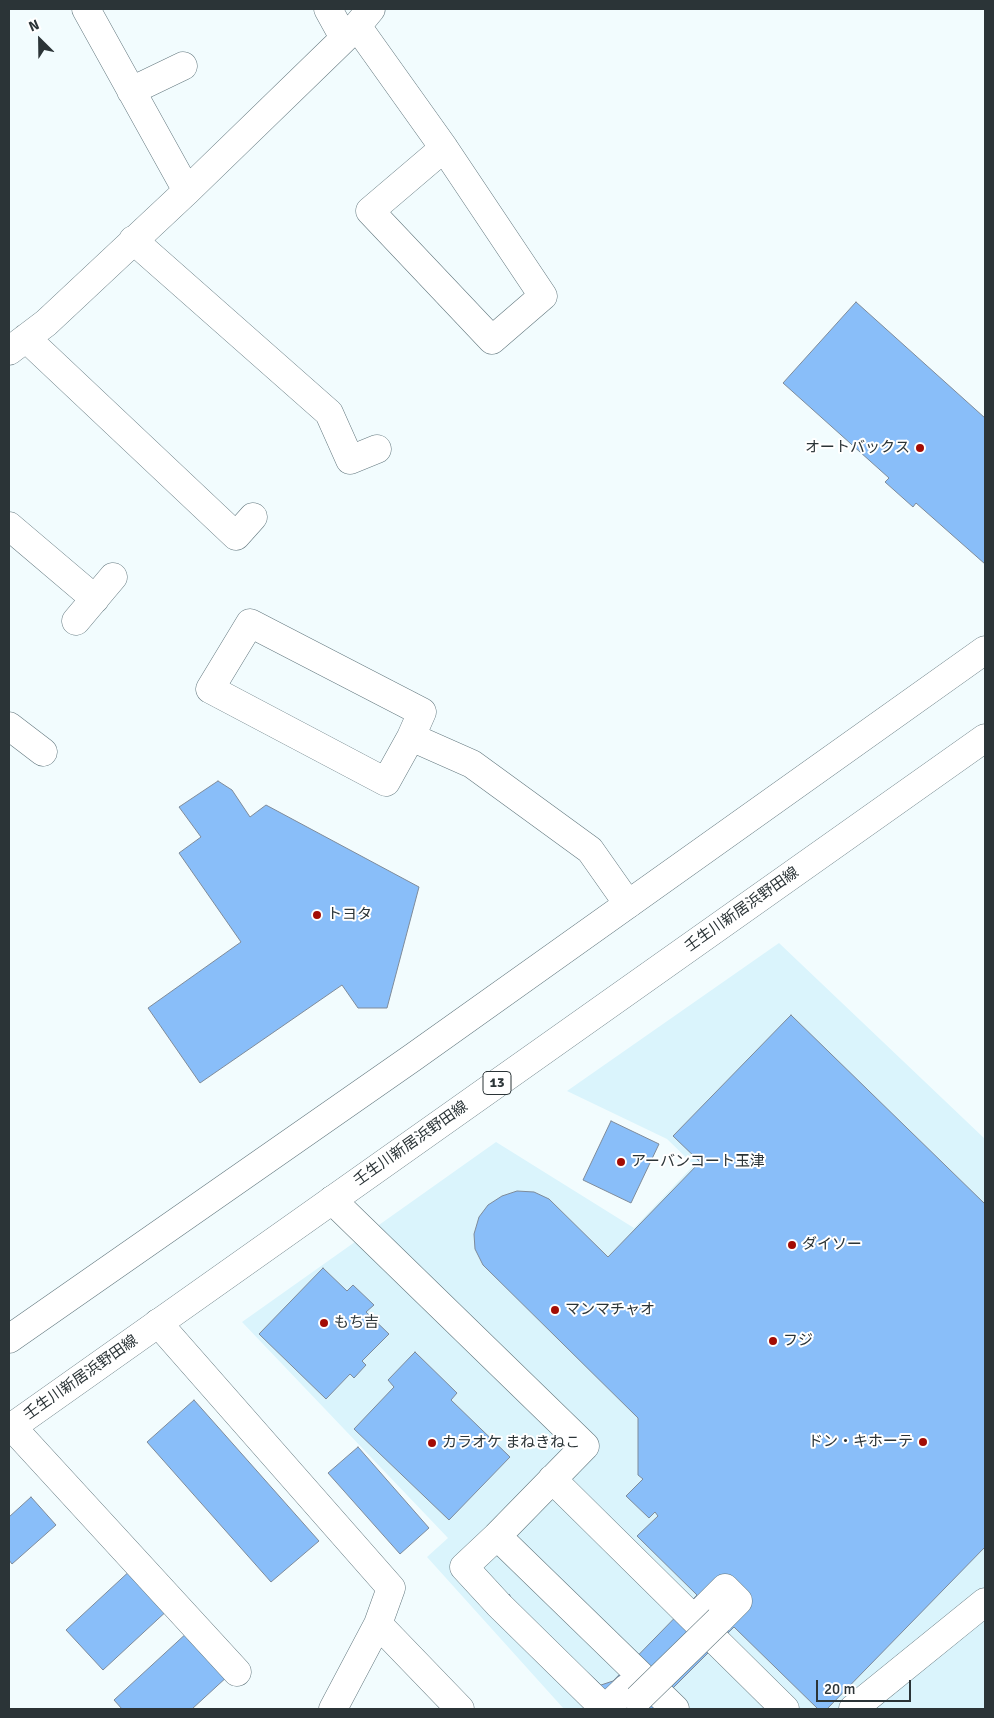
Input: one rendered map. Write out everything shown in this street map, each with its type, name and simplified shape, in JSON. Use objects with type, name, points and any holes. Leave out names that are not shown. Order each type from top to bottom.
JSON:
[{"type":"street","points":[[86,9],[186,191]]},
{"type":"street","points":[[328,9],[357,24],[444,148],[543,296],[492,340],[370,211],[444,148]]},
{"type":"street","points":[[253,517],[236,536],[18,345],[46,323],[186,191],[357,24]]},
{"type":"street","points":[[131,91],[183,66]]},
{"type":"street","points":[[133,240],[329,413],[350,460],[377,449]]},
{"type":"street","points":[[9,526],[95,599]]},
{"type":"street","points":[[76,621],[113,577]]},
{"type":"street","points":[[250,624],[422,712],[411,736],[386,782],[210,689],[250,624]]},
{"type":"street","points":[[9,1339],[628,904],[985,650]]},
{"type":"street","points":[[9,726],[43,752]]},
{"type":"street","points":[[411,736],[472,764],[590,850],[628,904]]},
{"type":"street","name":"壬生川新居浜野田線","points":[[10,1428],[985,738]]},
{"type":"street","points":[[332,1200],[585,1446],[464,1567],[499,1605],[605,1709],[631,1698],[712,1615]]},
{"type":"street","points":[[158,1323],[391,1588],[378,1624],[333,1709]]},
{"type":"street","points":[[10,1428],[237,1672]]},
{"type":"street","points":[[552,1479],[786,1709]]},
{"type":"street","points":[[497,1536],[675,1709]]},
{"type":"street","points":[[853,1709],[985,1602]]},
{"type":"street","points":[[378,1624],[460,1709]]},
{"type":"shaded area","points":[[779,943],[985,1139],[985,1709],[564,1709],[427,1557],[448,1538],[242,1322],[496,1142],[634,1228],[694,1165],[667,1139],[567,1091]]},
{"type":"building","name":"オートバックス","points":[[856,302],[985,418],[985,564],[916,503],[913,507],[885,482],[889,478],[783,383]]},
{"type":"building","name":"トヨタ","points":[[218,781],[232,790],[250,817],[266,805],[419,887],[387,1008],[358,1008],[342,985],[200,1083],[148,1008],[241,942],[179,853],[201,837],[179,807]]},
{"type":"building","name":"フジ","points":[[791,1015],[985,1204],[985,1547],[827,1709],[818,1709],[734,1627],[652,1709],[590,1709],[491,1612],[509,1594],[516,1606],[601,1685],[613,1681],[697,1595],[637,1536],[658,1516],[655,1512],[649,1518],[626,1496],[643,1479],[638,1475],[638,1418],[483,1265],[475,1249],[474,1234],[479,1217],[488,1205],[502,1196],[517,1191],[534,1192],[549,1199],[608,1257],[700,1162],[673,1136]]},
{"type":"building","name":"アーバンコート玉津","points":[[611,1121],[659,1144],[631,1203],[583,1180]]},
{"type":"building","name":"もち吉","points":[[323,1268],[347,1291],[353,1285],[374,1305],[366,1312],[389,1334],[362,1361],[366,1365],[354,1378],[350,1374],[326,1399],[259,1334]]},
{"type":"building","name":"カラオケ まねきねこ","points":[[415,1352],[457,1393],[451,1400],[510,1457],[449,1520],[354,1429],[394,1387],[388,1380]]},
{"type":"building","points":[[194,1400],[319,1541],[271,1582],[147,1442]]},
{"type":"building","points":[[358,1447],[429,1528],[400,1554],[328,1473]]},
{"type":"building","points":[[31,1497],[56,1525],[12,1564],[9,1560],[9,1517]]},
{"type":"building","points":[[134,1567],[171,1607],[103,1670],[66,1630]]},
{"type":"building","points":[[189,1631],[229,1675],[192,1709],[122,1709],[114,1700]]},
{"type":"place","name":"オートバックス","points":[[920,448]]},
{"type":"place","name":"トヨタ","points":[[317,915]]},
{"type":"place","name":"アーバンコート玉津","points":[[621,1162]]},
{"type":"place","name":"ダイソー","points":[[792,1245]]},
{"type":"place","name":"マンマチャオ","points":[[555,1310]]},
{"type":"place","name":"もち吉","points":[[324,1323]]},
{"type":"place","name":"フジ","points":[[773,1341]]},
{"type":"place","name":"ドン・キホーテ","points":[[923,1442]]},
{"type":"place","name":"カラオケ まねきねこ","points":[[432,1443]]}]
